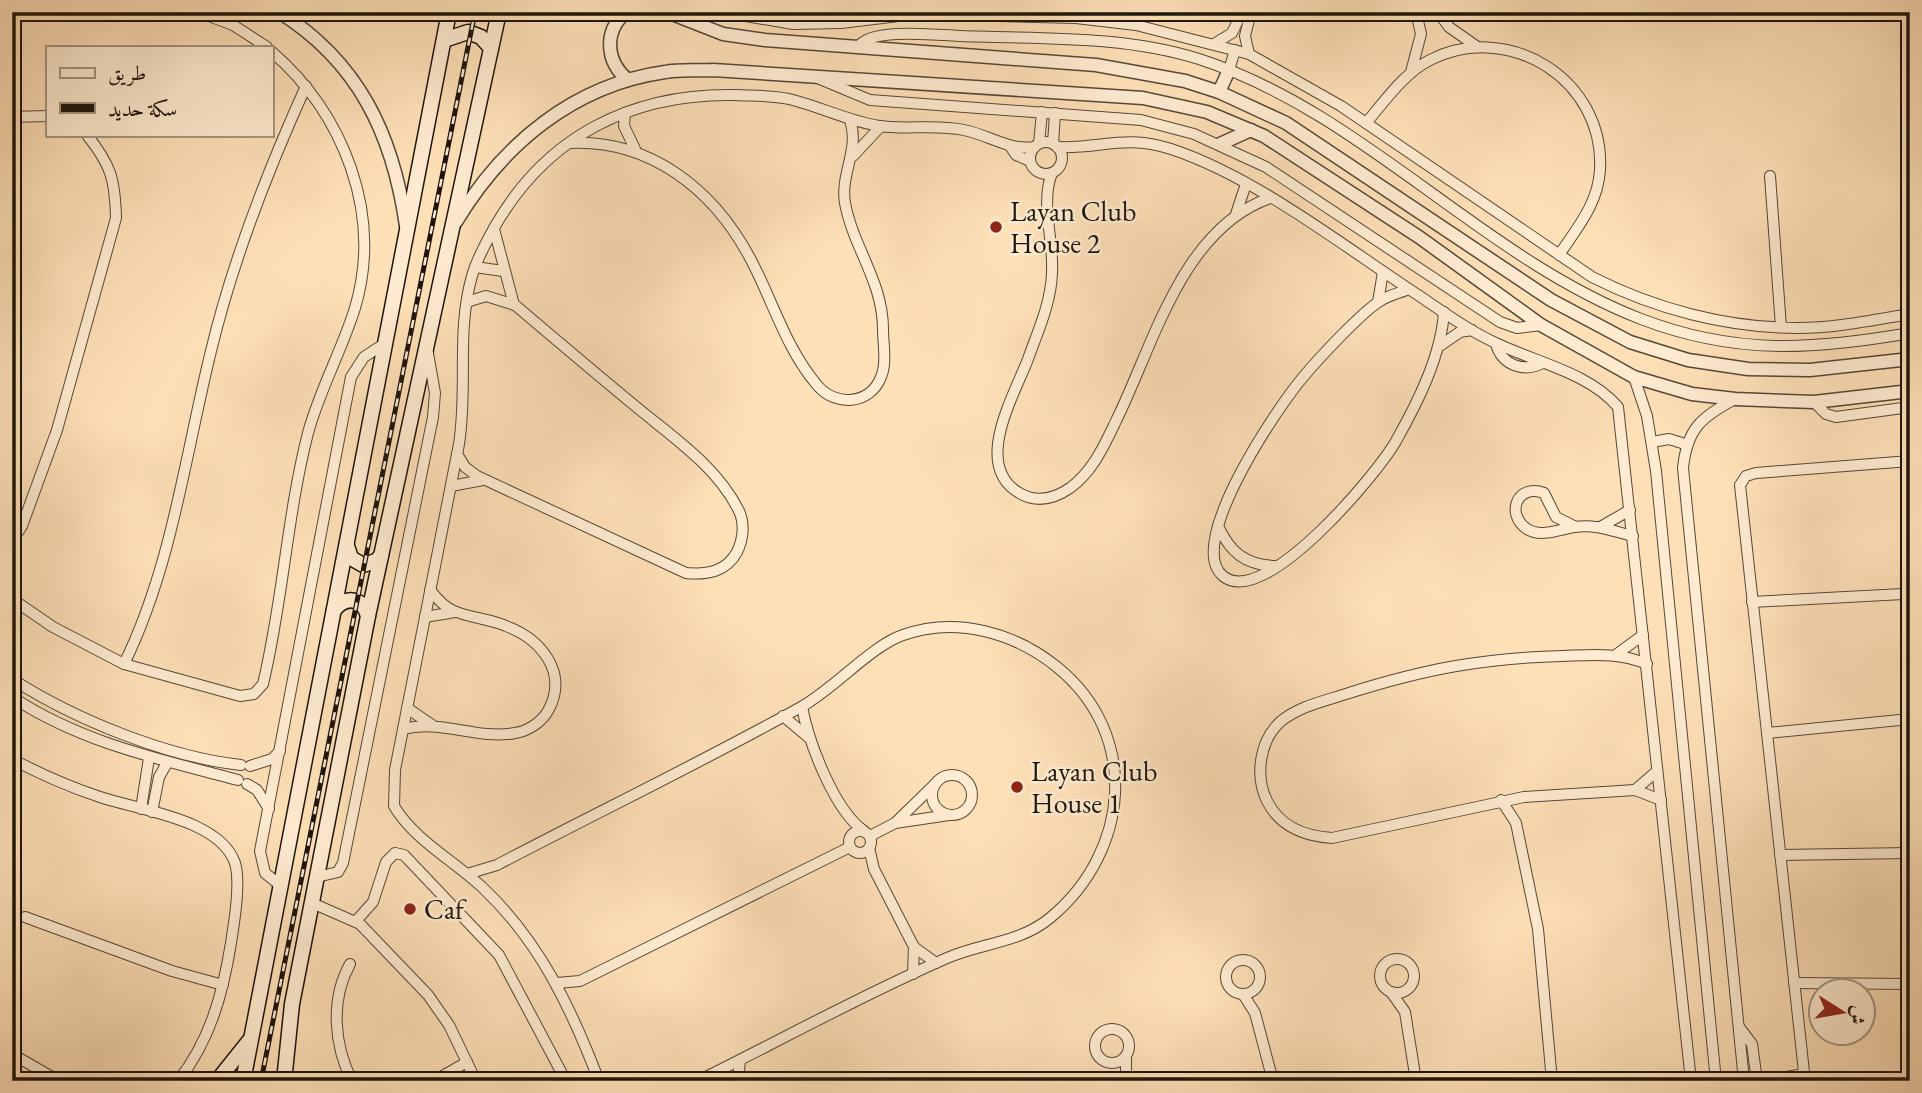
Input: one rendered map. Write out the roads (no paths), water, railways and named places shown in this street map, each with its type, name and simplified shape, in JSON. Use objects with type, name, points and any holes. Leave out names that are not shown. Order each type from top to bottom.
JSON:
[{"type":"main road","points":[[243,1081],[449,12]]},
{"type":"main road","points":[[284,1081],[292,1004],[368,616],[428,354],[499,12]]},
{"type":"main road","points":[[444,40],[454,33],[468,32],[481,37],[491,48]]},
{"type":"main road","points":[[347,545],[351,558],[363,565],[376,561],[381,556]]},
{"type":"main road","points":[[334,610],[346,600],[354,599],[361,603],[368,616]]},
{"type":"main road","points":[[217,1081],[252,1037]]},
{"type":"street","points":[[198,12],[233,25],[264,46]]},
{"type":"street","points":[[279,12],[292,16],[325,46],[361,91],[393,162],[406,228]]},
{"type":"street","points":[[626,12],[612,29],[609,48],[615,66],[628,80]]},
{"type":"street","points":[[667,12],[723,34],[1096,65],[1161,76],[1219,92],[1286,123],[1551,300],[1630,342],[1658,352],[1718,365],[1778,370],[1810,370],[1910,359]]},
{"type":"street","points":[[722,12],[779,23],[818,24],[906,14],[1093,16],[1235,50],[1249,54],[1366,123],[1592,277],[1631,297],[1728,322],[1781,327],[1833,326],[1910,314]]},
{"type":"street","points":[[779,23],[791,12]]},
{"type":"street","points":[[813,12],[818,24]]},
{"type":"street","points":[[1410,72],[1421,34],[1416,12]]},
{"type":"street","points":[[1437,12],[1449,27],[1476,47]]},
{"type":"street","points":[[1217,46],[1245,16]]},
{"type":"street","points":[[1245,16],[1249,54]]},
{"type":"street","points":[[858,47],[863,40],[874,36],[1087,41],[1161,50],[1222,68],[1268,88],[1335,128],[1564,282],[1644,320],[1713,340],[1765,348],[1811,348],[1910,333]]},
{"type":"street","points":[[1217,46],[1222,68],[1219,92]]},
{"type":"street","points":[[1366,123],[1410,72],[1446,52],[1476,47],[1508,48],[1546,64],[1576,92],[1595,129],[1599,149],[1596,190],[1590,210],[1559,255]]},
{"type":"street","points":[[1222,68],[1235,50]]},
{"type":"street","points":[[12,599],[53,627],[124,664],[240,696],[254,694],[263,684],[308,433],[323,387],[354,311],[364,274],[367,242],[361,202],[342,144],[306,86],[273,53]]},
{"type":"street","points":[[455,223],[496,164],[532,130],[573,102],[628,80],[666,71],[815,77],[1143,98],[1207,112],[1251,130],[1291,152],[1419,237],[1541,325],[1634,377],[1692,394],[1735,399],[1814,402],[1910,391]]},
{"type":"street","points":[[815,77],[870,100],[1141,120],[1220,144],[1283,177],[1500,322],[1517,328],[1541,325]]},
{"type":"street","points":[[124,664],[141,630],[172,526],[195,416],[226,292],[270,167],[306,86]]},
{"type":"street","points":[[599,1081],[557,983],[525,936],[485,890],[408,824],[394,806],[393,785],[457,454],[464,393],[461,332],[475,267],[494,229],[525,181],[568,143],[590,128],[625,113],[697,94],[768,96],[812,105],[850,120],[881,126],[956,128],[1010,146],[1085,148],[1117,140],[1147,142],[1175,151],[1270,198],[1496,344],[1594,384],[1618,407],[1691,1081]]},
{"type":"street","points":[[1030,161],[1037,146],[1042,112]]},
{"type":"street","points":[[625,113],[624,126],[635,149]]},
{"type":"street","points":[[1047,194],[1061,156],[1055,146],[1055,113]]},
{"type":"street","points":[[12,117],[46,116]]},
{"type":"street","points":[[568,143],[593,142],[635,149],[663,164],[713,206],[751,259],[786,340],[817,386],[830,397],[845,401],[861,398],[874,389],[882,375],[884,359],[880,301],[845,202],[845,180],[854,137],[850,120]]},
{"type":"street","points":[[851,159],[863,142],[881,126]]},
{"type":"street","points":[[590,128],[593,142]]},
{"type":"street","points":[[1220,144],[1251,130]]},
{"type":"street","points":[[12,541],[22,526],[57,430],[116,218],[116,184],[107,160],[88,136]]},
{"type":"street","points":[[1010,146],[1016,155],[1030,161],[1047,194],[1052,248],[1048,300],[1003,424],[997,457],[1006,480],[1015,491],[1031,499],[1053,498],[1077,482],[1092,466],[1136,381],[1181,279],[1197,255],[1236,215],[1270,198]]},
{"type":"street","points":[[1037,172],[1056,169],[1085,148]]},
{"type":"street","points":[[1770,177],[1781,327]]},
{"type":"street","points":[[1236,215],[1245,184]]},
{"type":"street","points":[[1387,216],[1392,216],[1400,208],[1397,198]]},
{"type":"street","points":[[1419,237],[1416,227],[1423,219],[1428,218]]},
{"type":"street","points":[[494,229],[506,282],[515,305]]},
{"type":"street","points":[[475,267],[503,271]]},
{"type":"street","points":[[1378,302],[1383,272]]},
{"type":"street","points":[[496,297],[506,282]]},
{"type":"street","points":[[1409,289],[1378,302],[1303,376],[1248,456],[1217,526],[1212,551],[1214,566],[1224,578],[1239,582],[1279,566],[1313,539],[1382,462],[1407,419],[1440,345],[1444,312]]},
{"type":"street","points":[[457,454],[465,467],[484,480],[687,573],[703,575],[719,570],[733,559],[741,544],[743,528],[739,511],[703,462],[515,305],[496,297],[467,302]]},
{"type":"street","points":[[1440,345],[1460,332],[1472,330]]},
{"type":"street","points":[[281,886],[265,873],[260,859],[351,377],[364,357],[384,344]]},
{"type":"street","points":[[317,877],[338,872],[344,863],[433,417],[435,393],[428,354]]},
{"type":"street","points":[[1634,377],[1647,416],[1652,442],[1716,1081]]},
{"type":"street","points":[[1735,399],[1698,424],[1685,444],[1683,468],[1744,1081]]},
{"type":"street","points":[[1814,402],[1826,414],[1836,417],[1910,407]]},
{"type":"street","points":[[1652,442],[1669,439],[1685,444]]},
{"type":"street","points":[[1762,1081],[1805,1078],[1740,490],[1746,476],[1756,473],[1910,461]]},
{"type":"street","points":[[451,486],[470,480],[484,480]]},
{"type":"street","points":[[1576,527],[1556,517],[1544,493],[1534,489],[1525,491],[1517,498],[1515,509],[1519,520],[1527,529],[1539,533],[1602,526],[1633,536]]},
{"type":"street","points":[[1602,526],[1630,510]]},
{"type":"street","points":[[1217,526],[1226,544],[1240,558],[1259,565],[1279,566]]},
{"type":"street","points":[[430,590],[455,612]]},
{"type":"street","points":[[1752,602],[1903,594]]},
{"type":"street","points":[[403,729],[432,725],[483,734],[517,733],[534,726],[548,712],[556,695],[556,675],[548,656],[534,642],[506,626],[455,612],[425,617]]},
{"type":"street","points":[[467,874],[497,864],[802,706],[895,639],[948,626],[993,632],[1035,649],[1071,678],[1098,714],[1115,757],[1116,804],[1103,849],[1080,888],[1033,930],[1014,939],[936,963],[698,1081]]},
{"type":"street","points":[[1617,654],[1643,635]]},
{"type":"street","points":[[1647,664],[1617,654],[1500,657],[1403,676],[1298,710],[1279,724],[1265,743],[1259,766],[1262,790],[1272,811],[1290,828],[1311,837],[1332,838],[1524,797],[1635,790],[1661,800]]},
{"type":"street","points":[[12,679],[32,692],[115,731],[225,762],[245,766],[272,759],[281,751]]},
{"type":"street","points":[[23,705],[32,692]]},
{"type":"street","points":[[12,697],[71,730],[149,758],[242,782],[257,790],[269,810]]},
{"type":"street","points":[[802,706],[808,737],[847,816],[851,846],[874,869]]},
{"type":"street","points":[[407,708],[432,725]]},
{"type":"street","points":[[783,716],[808,737]]},
{"type":"street","points":[[1767,733],[1910,719]]},
{"type":"street","points":[[141,809],[149,758]]},
{"type":"street","points":[[12,759],[63,783],[206,832],[220,841],[233,860],[233,928],[223,985],[209,1031],[178,1081]]},
{"type":"street","points":[[223,776],[225,762]]},
{"type":"street","points":[[152,812],[159,777],[167,763]]},
{"type":"street","points":[[1635,790],[1657,771]]},
{"type":"street","points":[[851,846],[853,832],[867,834],[895,823],[964,812],[971,805],[970,785],[963,777],[943,777],[895,823]]},
{"type":"street","points":[[936,784],[932,793],[934,803],[940,811],[949,816]]},
{"type":"street","points":[[1516,823],[1524,797]]},
{"type":"street","points":[[1501,800],[1516,823],[1538,929],[1552,1081]]},
{"type":"street","points":[[847,816],[867,834],[874,869],[914,947],[936,963]]},
{"type":"street","points":[[851,846],[863,853],[869,848]]},
{"type":"street","points":[[557,983],[580,981],[851,846]]},
{"type":"street","points":[[356,921],[373,902],[388,858],[395,853],[404,855],[499,955],[566,1081]]},
{"type":"street","points":[[1780,855],[1910,853]]},
{"type":"street","points":[[485,890],[497,864]]},
{"type":"street","points":[[312,903],[356,921],[435,1003],[475,1081]]},
{"type":"street","points":[[25,917],[172,971],[223,985]]},
{"type":"street","points":[[913,974],[914,947]]},
{"type":"street","points":[[1405,1012],[1382,984],[1381,973],[1386,964],[1395,959],[1405,961],[1412,968],[1414,979],[1405,1012],[1416,1081]]},
{"type":"street","points":[[1255,1013],[1243,994],[1233,990],[1227,982],[1227,972],[1234,963],[1243,960],[1253,964],[1259,972],[1255,1013],[1273,1081]]},
{"type":"street","points":[[350,964],[341,985],[337,1010],[341,1051],[352,1081]]},
{"type":"street","points":[[566,1001],[580,981]]},
{"type":"street","points":[[1794,984],[1910,984]]},
{"type":"street","points":[[1390,991],[1400,993],[1411,986]]},
{"type":"street","points":[[1243,994],[1256,987]]},
{"type":"street","points":[[1739,1026],[1752,1044],[1756,1081]]},
{"type":"street","points":[[1115,1029],[1125,1034],[1129,1044],[1125,1081],[1109,1064],[1099,1059],[1095,1049],[1097,1038],[1105,1031],[1115,1029]]},
{"type":"street","points":[[12,1054],[59,1081]]},
{"type":"street","points":[[1109,1064],[1120,1062],[1126,1057]]},
{"type":"street","points":[[718,1071],[736,1081],[740,1060]]},
{"type":"street","points":[[434,1081],[467,1062]]},
{"type":"railway","points":[[261,1081],[475,12]]},
{"type":"place","name":"Layan Club House 2","points":[[996,227]]},
{"type":"place","name":"Layan Club House 1","points":[[1017,787]]},
{"type":"place","name":"Caf","points":[[410,909]]}]
